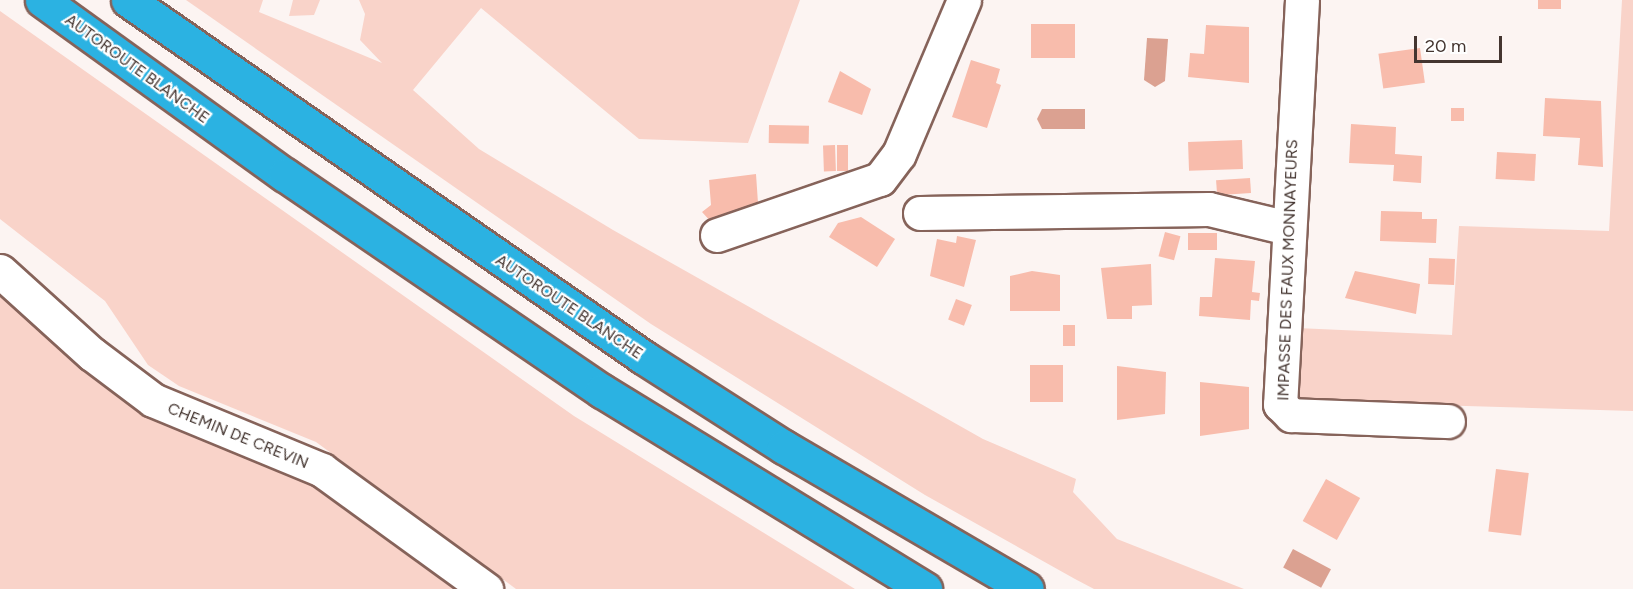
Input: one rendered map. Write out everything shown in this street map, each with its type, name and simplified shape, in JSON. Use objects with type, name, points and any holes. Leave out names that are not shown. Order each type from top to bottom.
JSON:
[{"type":"highway","name":"AUTOROUTE BLANCHE","points":[[42,0],[574,372],[925,589]]},
{"type":"highway","name":"AUTOROUTE BLANCHE","points":[[128,0],[644,357],[794,453],[1028,589]]},
{"type":"street","points":[[717,235],[880,179],[899,154],[964,0]]},
{"type":"street","name":"IMPASSE DES FAUX MONNAYEURS","points":[[1302,0],[1288,228],[1282,410],[1291,415],[1448,421]]},
{"type":"street","points":[[920,213],[1209,209],[1288,228]]},
{"type":"street","name":"CHEMIN DE CREVIN","points":[[0,271],[92,354],[153,400],[322,470],[486,589]]},
{"type":"shaded area","points":[[186,0],[263,0],[259,12],[382,63],[360,40],[365,14],[359,0],[800,0],[748,143],[639,139],[481,8],[413,90],[479,149],[613,230],[983,439],[1076,479],[1073,492],[1117,539],[1244,589],[1094,589],[1075,579],[925,495],[651,324]]},
{"type":"shaded area","points":[[293,0],[320,0],[314,15],[289,16]]},
{"type":"shaded area","points":[[1622,0],[1633,0],[1633,411],[1295,401],[1297,328],[1452,335],[1459,226],[1609,231]]},
{"type":"shaded area","points":[[0,11],[574,416],[855,589],[516,589],[316,442],[179,386],[148,365],[105,301],[0,219]]},
{"type":"shaded area","points":[[1147,38],[1168,39],[1165,81],[1155,87],[1144,80]]},
{"type":"shaded area","points":[[1042,109],[1085,109],[1085,129],[1042,129],[1037,119]]},
{"type":"shaded area","points":[[0,287],[319,485],[461,589],[0,589]]},
{"type":"shaded area","points":[[1293,549],[1331,569],[1321,588],[1283,568]]},
{"type":"building","points":[[1538,0],[1561,0],[1561,9],[1538,9]]},
{"type":"building","points":[[1031,24],[1075,24],[1075,58],[1031,58]]},
{"type":"building","points":[[1206,25],[1249,27],[1249,83],[1188,77],[1190,53],[1204,54]]},
{"type":"building","points":[[1420,48],[1425,83],[1383,89],[1378,54]]},
{"type":"building","points":[[971,60],[1000,69],[996,83],[1001,85],[987,128],[952,117]]},
{"type":"building","points":[[840,71],[871,89],[862,115],[828,102]]},
{"type":"building","points":[[1545,98],[1601,101],[1603,167],[1578,165],[1580,138],[1543,136]]},
{"type":"building","points":[[1451,108],[1464,108],[1464,121],[1451,121]]},
{"type":"building","points":[[1351,124],[1396,127],[1395,154],[1422,156],[1421,183],[1393,181],[1394,165],[1349,163]]},
{"type":"building","points":[[769,125],[809,126],[809,144],[769,143]]},
{"type":"building","points":[[1242,140],[1243,169],[1189,171],[1188,142]]},
{"type":"building","points":[[823,145],[835,145],[836,171],[824,171]]},
{"type":"building","points":[[837,145],[848,145],[848,171],[837,171]]},
{"type":"building","points":[[1497,152],[1536,154],[1535,181],[1496,179]]},
{"type":"building","points":[[756,174],[758,203],[712,223],[702,212],[711,205],[709,180]]},
{"type":"building","points":[[1250,178],[1251,193],[1217,195],[1216,180]]},
{"type":"building","points":[[1381,211],[1422,212],[1422,219],[1437,219],[1436,243],[1380,241]]},
{"type":"building","points":[[861,217],[895,239],[877,267],[829,237],[838,223]]},
{"type":"building","points":[[1165,232],[1180,236],[1174,260],[1159,256]]},
{"type":"building","points":[[1188,233],[1217,233],[1217,250],[1188,250]]},
{"type":"building","points":[[957,236],[976,240],[964,287],[930,276],[937,239],[956,243]]},
{"type":"building","points":[[1215,258],[1255,261],[1252,292],[1260,293],[1259,301],[1251,300],[1250,320],[1199,316],[1200,297],[1212,297]]},
{"type":"building","points":[[1429,258],[1455,259],[1454,285],[1428,284]]},
{"type":"building","points":[[1151,264],[1152,305],[1132,306],[1132,319],[1107,319],[1101,268]]},
{"type":"building","points":[[1032,271],[1060,275],[1060,311],[1010,311],[1010,276]]},
{"type":"building","points":[[1355,271],[1420,284],[1416,314],[1345,298]]},
{"type":"building","points":[[956,299],[972,305],[964,326],[948,320]]},
{"type":"building","points":[[1063,325],[1075,325],[1075,346],[1063,346]]},
{"type":"building","points":[[1030,365],[1063,365],[1063,402],[1030,402]]},
{"type":"building","points":[[1117,366],[1166,372],[1165,414],[1117,420]]},
{"type":"building","points":[[1200,382],[1249,387],[1249,429],[1200,436]]},
{"type":"building","points":[[1496,469],[1529,473],[1521,536],[1488,532]]},
{"type":"building","points":[[1326,479],[1360,498],[1337,540],[1303,521]]}]
